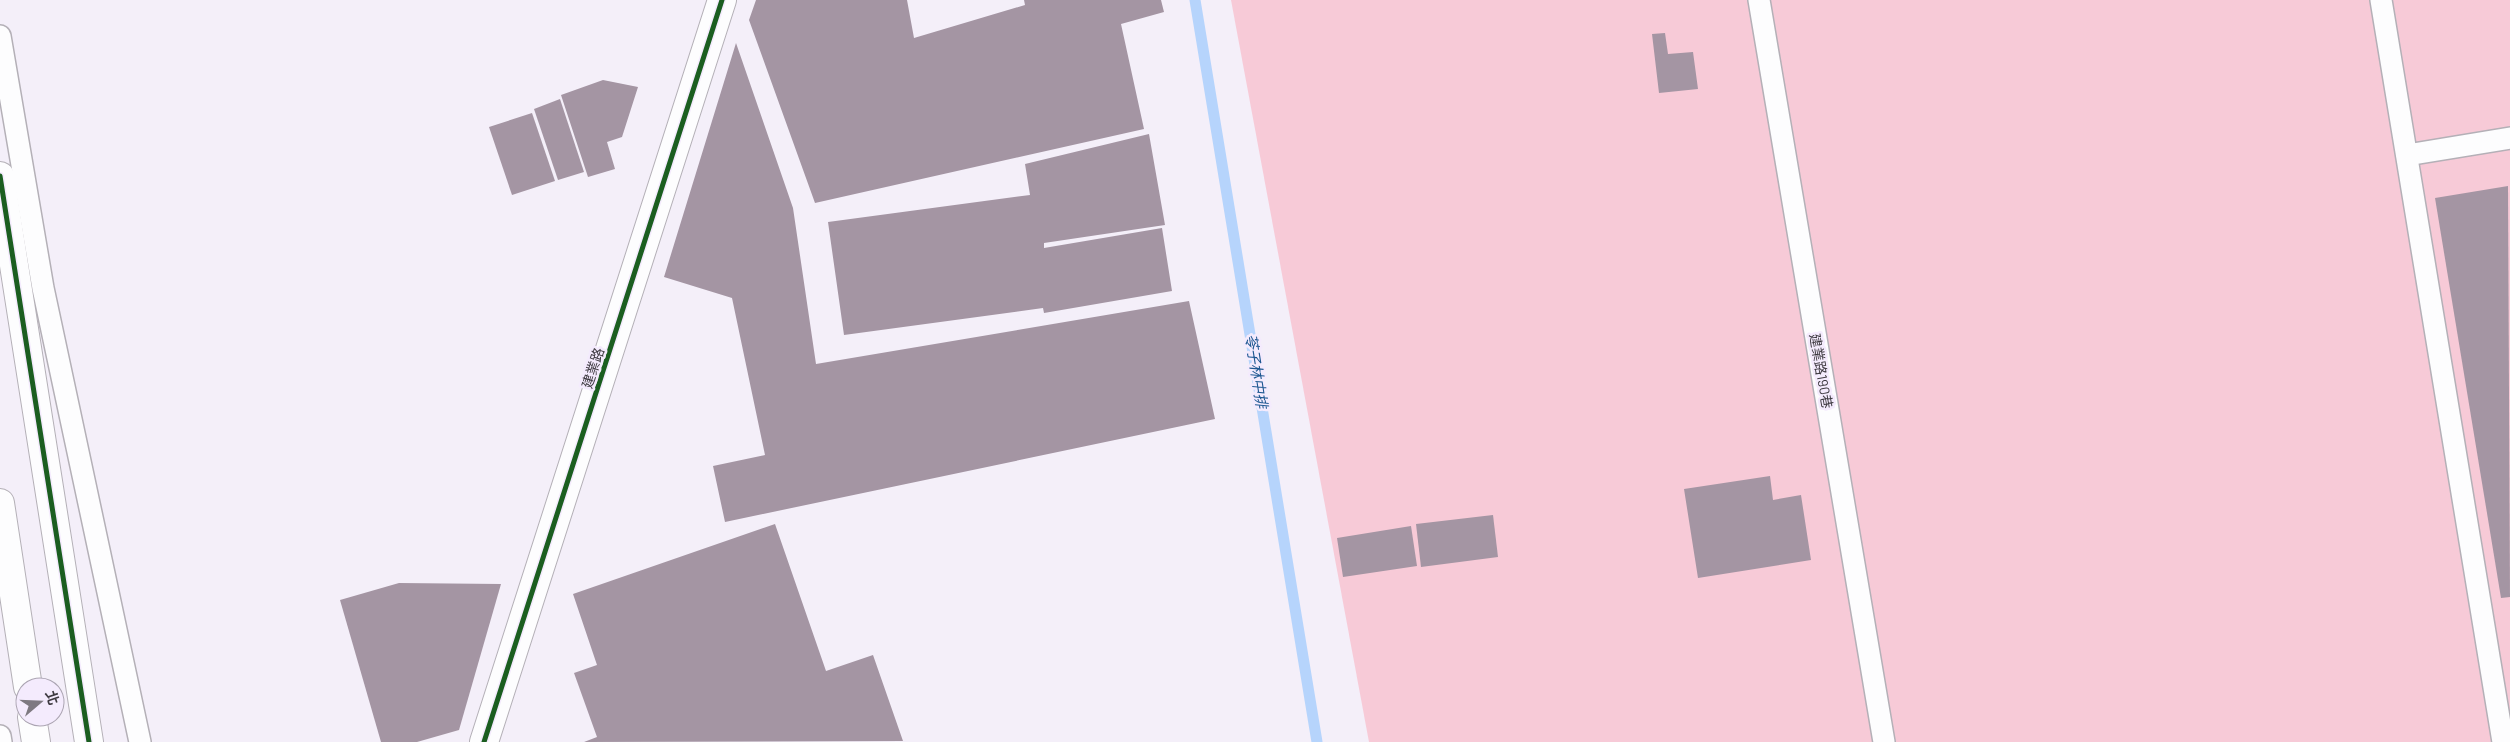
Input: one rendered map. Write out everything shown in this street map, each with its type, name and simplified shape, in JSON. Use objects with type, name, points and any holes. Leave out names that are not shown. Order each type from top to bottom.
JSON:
[{"type":"street","name":"建業路","points":[[484,742],[722,0]]},
{"type":"street","points":[[0,176],[89,742]]},
{"type":"street","points":[[0,503],[26,677]]},
{"type":"street","points":[[34,727],[36,742]]},
{"type":"lane","name":"建業路190巷","points":[[1759,0],[1884,742]]},
{"type":"lane","points":[[2382,0],[2503,742]]},
{"type":"lane","points":[[0,36],[43,288],[140,742]]},
{"type":"lane","points":[[2407,155],[2510,138]]},
{"type":"lane","points":[[0,736],[1,742]]},
{"type":"shaded area","points":[[1231,0],[2510,0],[2510,742],[1369,742]]},
{"type":"building","points":[[756,0],[907,0],[914,38],[1025,5],[1024,0],[1161,0],[1164,12],[1121,24],[1144,129],[815,203],[749,20]]},
{"type":"building","points":[[1665,33],[1668,54],[1693,52],[1698,89],[1659,93],[1652,34]]},
{"type":"building","points":[[736,43],[793,208],[816,364],[1189,301],[1215,419],[725,522],[713,466],[765,455],[732,298],[664,277]]},
{"type":"building","points":[[603,80],[638,87],[622,137],[607,142],[615,169],[588,177],[561,95]]},
{"type":"building","points":[[560,99],[584,172],[558,180],[534,109]]},
{"type":"building","points":[[532,113],[555,181],[512,195],[489,127]]},
{"type":"building","points":[[1149,134],[1165,225],[1044,243],[1044,248],[1162,228],[1172,291],[1044,313],[1043,308],[844,335],[828,222],[1030,195],[1025,164]]},
{"type":"building","points":[[2508,186],[2510,597],[2501,598],[2435,198]]},
{"type":"building","points":[[1770,476],[1773,500],[1801,495],[1811,560],[1698,578],[1684,489]]},
{"type":"building","points":[[1493,515],[1498,557],[1421,567],[1416,524]]},
{"type":"building","points":[[775,524],[826,671],[873,655],[903,741],[584,742],[597,737],[574,673],[597,665],[573,594]]},
{"type":"building","points":[[1411,526],[1417,566],[1343,577],[1337,538]]},
{"type":"building","points":[[399,583],[501,584],[459,730],[417,742],[381,742],[340,600]]},
{"type":"waterway","name":"苓子林中排","points":[[1195,0],[1317,742]]},
{"type":"cycle path","points":[[484,742],[722,0]]},
{"type":"cycle path","points":[[0,176],[89,742]]}]
